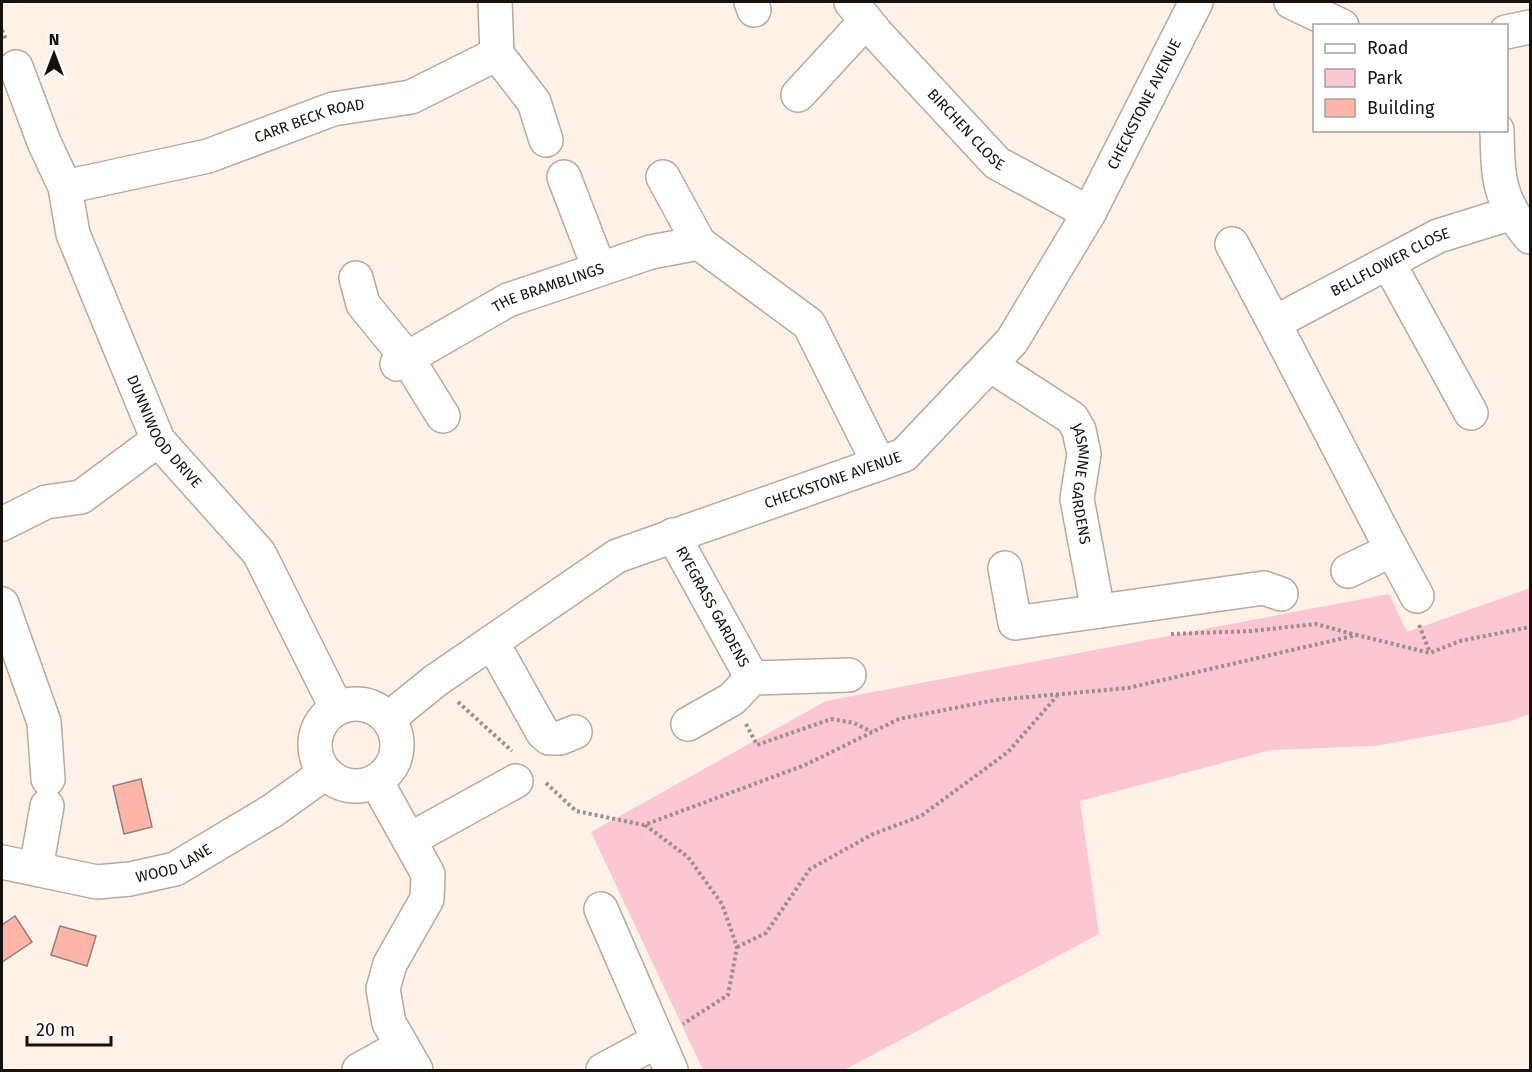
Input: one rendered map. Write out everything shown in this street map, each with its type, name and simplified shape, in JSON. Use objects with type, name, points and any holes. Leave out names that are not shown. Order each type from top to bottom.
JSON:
[{"type":"street","points":[[495,2],[497,54],[534,102],[546,140]]},
{"type":"street","name":"CHECKSTONE AVENUE","points":[[388,719],[435,681],[617,556],[904,455],[1012,341],[1089,213],[1196,2]]},
{"type":"street","points":[[1291,2],[1338,24]]},
{"type":"street","name":"BIRCHEN CLOSE","points":[[808,85],[859,11],[997,163],[1089,213]]},
{"type":"street","points":[[1508,32],[1530,27]]},
{"type":"street","name":"CARR BECK ROAD","points":[[65,188],[208,156],[333,109],[411,97],[497,54]]},
{"type":"street","name":"DUNNIWOOD DRIVE","points":[[16,67],[41,128],[44,142],[65,188],[73,234],[158,440],[259,553],[337,709]]},
{"type":"street","points":[[1497,132],[1498,164],[1504,202],[1521,225]]},
{"type":"street","points":[[564,177],[599,268]]},
{"type":"street","points":[[663,177],[699,243],[808,324],[879,464]]},
{"type":"street","name":"BELLFLOWER CLOSE","points":[[1268,310],[1389,264],[1438,236],[1521,225]]},
{"type":"street","name":"THE BRAMBLINGS","points":[[402,361],[508,300],[651,252],[699,243]]},
{"type":"street","points":[[1232,244],[1417,596]]},
{"type":"street","points":[[1389,264],[1471,413]]},
{"type":"street","points":[[356,278],[363,304],[443,416]]},
{"type":"street","name":"JASMINE GARDENS","points":[[990,365],[1071,418],[1079,430],[1084,454],[1077,499],[1098,611]]},
{"type":"street","points":[[2,524],[46,502],[81,497],[158,440]]},
{"type":"street","name":"RYEGRASS GARDENS","points":[[674,535],[721,703],[794,675],[849,675]]},
{"type":"street","points":[[1348,571],[1392,550]]},
{"type":"street","points":[[1005,568],[1015,623],[1264,588],[1281,594]]},
{"type":"street","points":[[2,603],[44,722],[48,793],[36,869]]},
{"type":"street","points":[[492,642],[543,733],[549,738],[560,738],[575,732]]},
{"type":"street","points":[[351,704],[364,705],[377,710],[388,719],[395,732],[397,747],[394,761],[386,774],[376,782],[363,786],[348,786],[336,782],[325,773],[315,751],[315,737],[326,717],[337,709],[351,704]]},
{"type":"street","points":[[409,840],[524,771]]},
{"type":"street","name":"WOOD LANE","points":[[2,862],[96,882],[130,879],[174,869],[272,811],[325,773]]},
{"type":"street","points":[[359,1071],[409,1058],[389,1023],[383,989],[390,964],[427,899],[428,874],[376,782]]},
{"type":"street","points":[[601,909],[671,1071]]},
{"type":"street","points":[[603,1071],[657,1041]]},
{"type":"path","points":[[1161,635],[1251,631],[1316,624],[1430,653],[1460,641],[1530,627]]},
{"type":"path","points":[[644,825],[805,765],[909,717],[995,700],[1128,688],[1357,635]]},
{"type":"path","points":[[435,681],[524,771],[576,811],[644,825],[688,857],[722,904],[737,947],[728,995],[657,1041]]},
{"type":"path","points":[[737,947],[766,933],[810,869],[873,834],[921,816],[1008,752],[1058,695]]},
{"type":"path","points":[[721,703],[757,745],[831,718],[854,723],[873,732]]},
{"type":"green space","points":[[1530,588],[1530,714],[1507,722],[1375,746],[1271,750],[1080,801],[1099,934],[844,1070],[703,1070],[591,832],[826,701],[1389,594],[1407,632]]},
{"type":"building","points":[[141,779],[152,827],[124,834],[113,786]]},
{"type":"building","points":[[15,916],[32,942],[2,962],[2,925]]},
{"type":"building","points":[[60,926],[96,936],[87,966],[51,955]]}]
